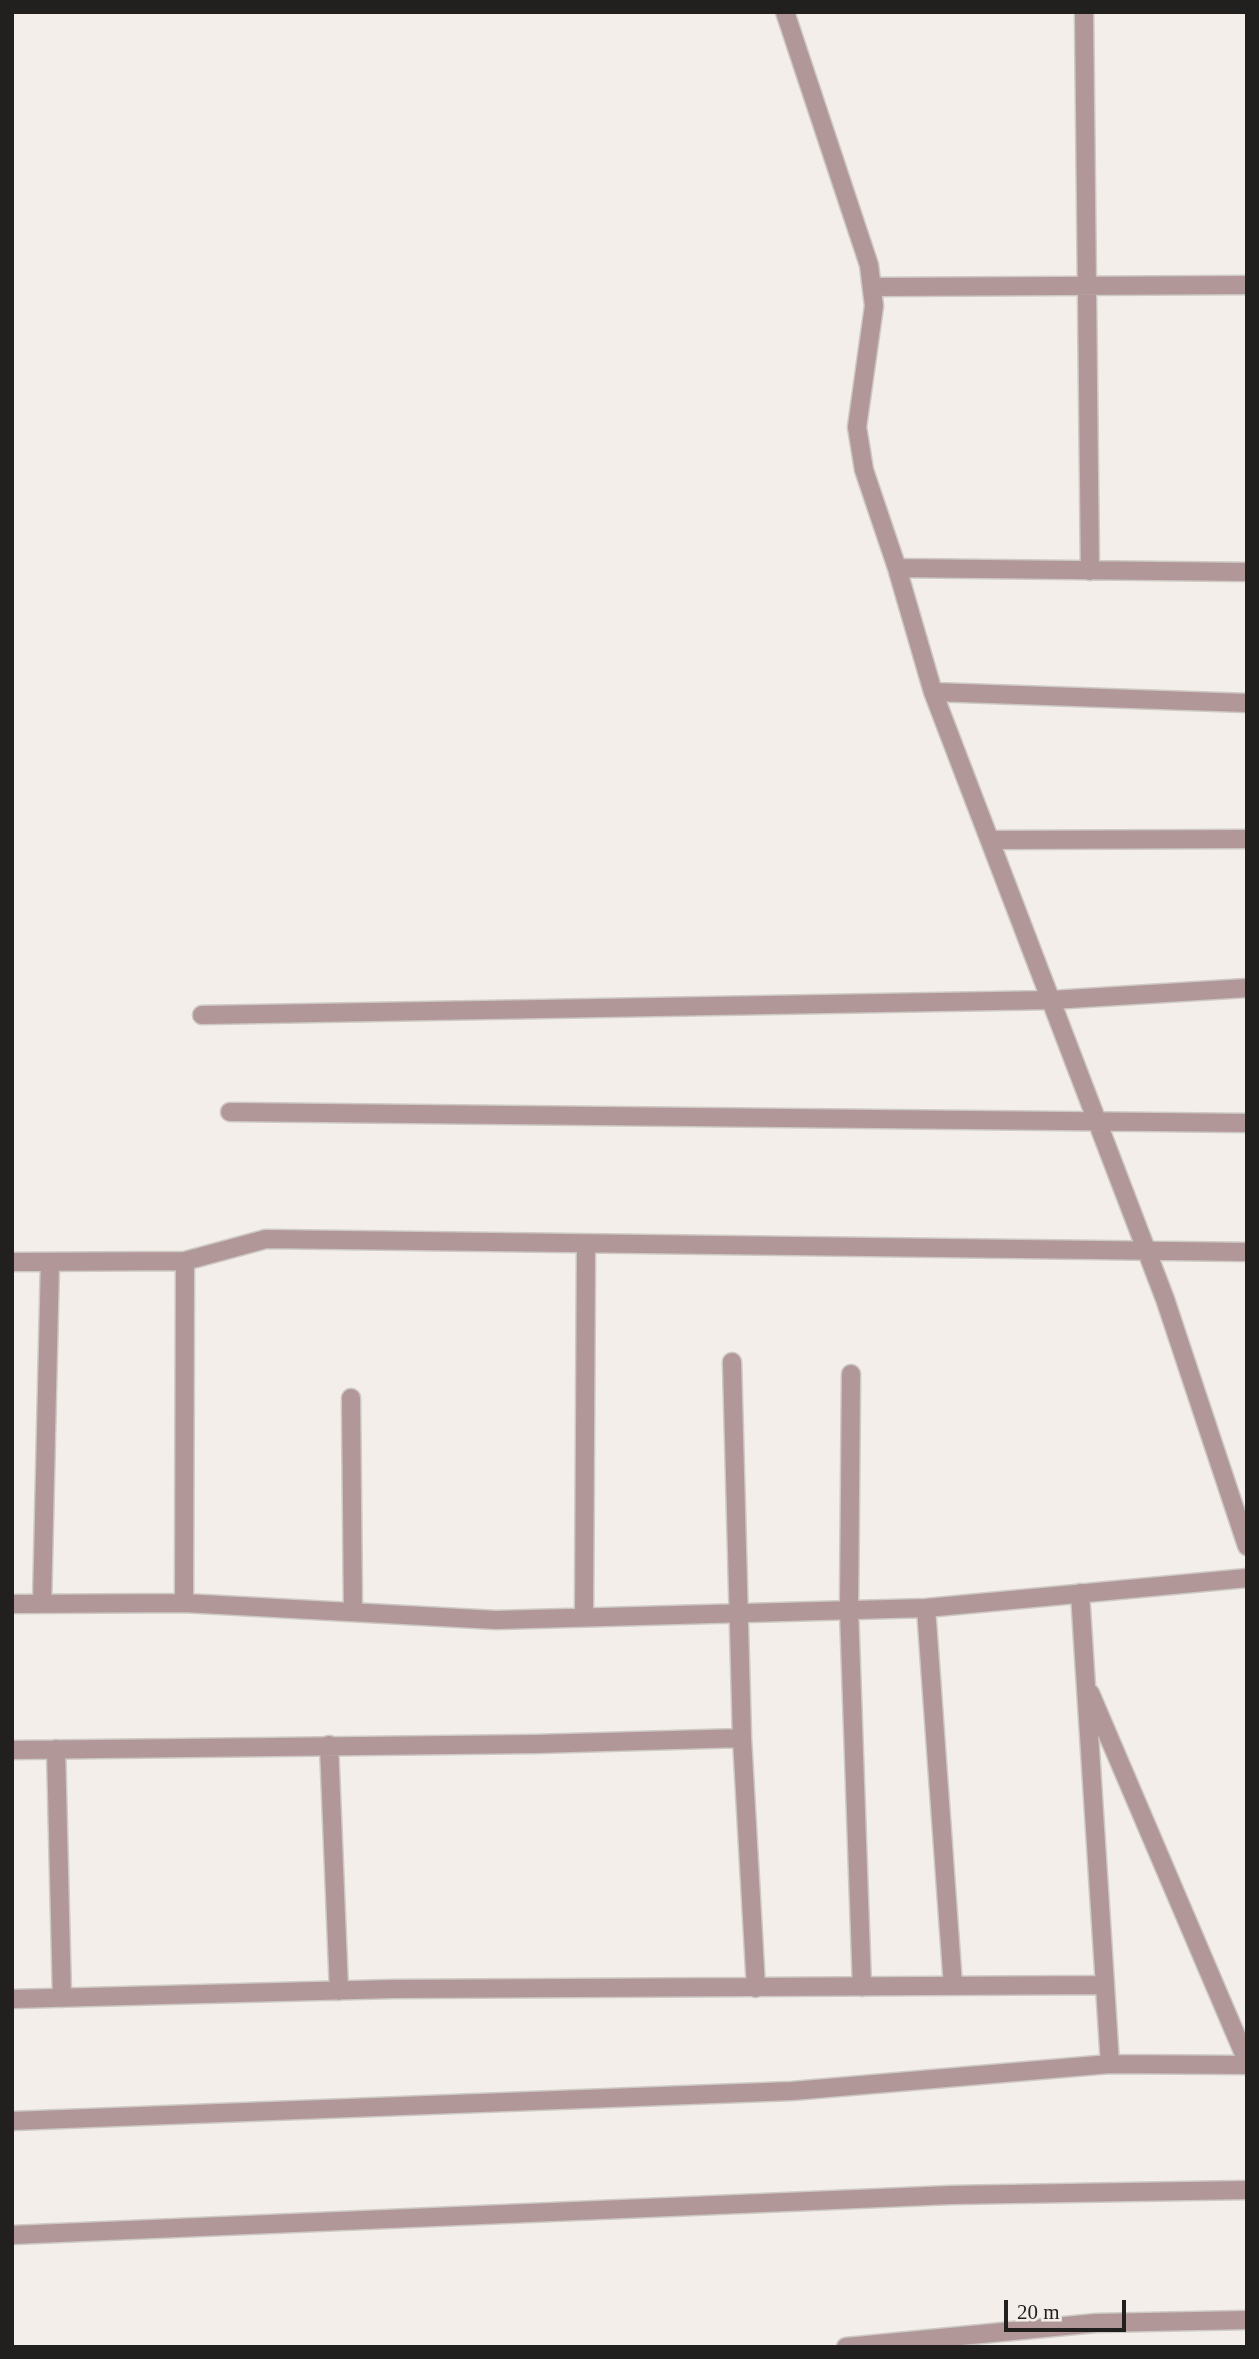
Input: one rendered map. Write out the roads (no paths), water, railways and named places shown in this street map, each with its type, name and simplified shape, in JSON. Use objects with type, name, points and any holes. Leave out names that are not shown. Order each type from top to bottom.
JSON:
[{"type":"street","points":[[785,12],[861,240],[872,287],[874,306],[857,427],[864,470],[897,568],[933,692],[1052,1000],[1240,1504],[1247,1546]]},
{"type":"street","points":[[1084,12],[1090,571]]},
{"type":"street","points":[[872,287],[1247,285]]},
{"type":"street","points":[[897,568],[1247,572]]},
{"type":"street","points":[[933,692],[1247,703]]},
{"type":"street","points":[[990,840],[1247,839]]},
{"type":"street","points":[[202,1014],[1052,1000],[1247,988]]},
{"type":"street","points":[[230,1112],[1247,1123]]},
{"type":"street","points":[[12,1262],[185,1261],[266,1239],[1247,1252]]},
{"type":"street","points":[[584,1617],[586,1245]]},
{"type":"street","points":[[184,1603],[185,1261]]},
{"type":"street","points":[[42,1604],[50,1262]]},
{"type":"street","points":[[732,1362],[736,1613],[755,1988]]},
{"type":"street","points":[[851,1374],[849,1610],[862,1987]]},
{"type":"street","points":[[351,1398],[353,1612]]},
{"type":"street","points":[[12,1604],[184,1603],[496,1620],[926,1608],[1247,1578]]},
{"type":"street","points":[[1080,1593],[1110,2064]]},
{"type":"street","points":[[926,1608],[953,1986]]},
{"type":"street","points":[[12,2121],[792,2091],[1110,2064],[1247,2063],[1084,1680]]},
{"type":"street","points":[[12,1750],[536,1744],[742,1738]]},
{"type":"street","points":[[329,1745],[339,1991]]},
{"type":"street","points":[[56,1749],[62,1998]]},
{"type":"street","points":[[12,1999],[339,1991],[1104,1984]]},
{"type":"street","points":[[12,2235],[951,2195],[1247,2190]]},
{"type":"street","points":[[846,2347],[1096,2323],[1247,2320]]}]
